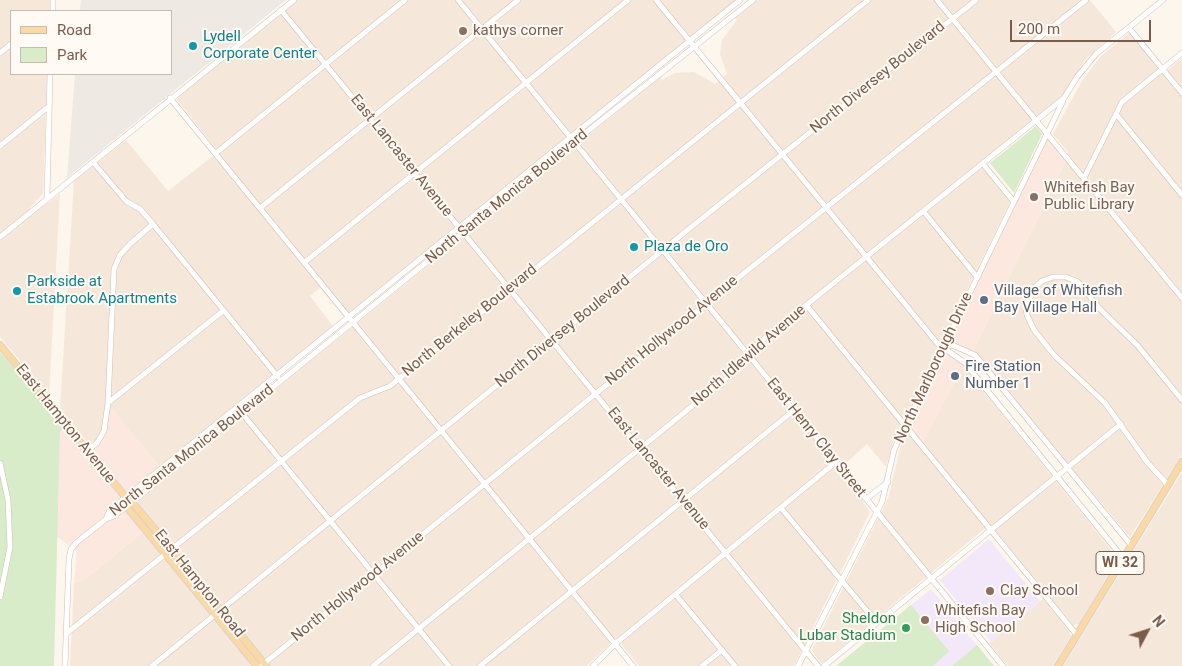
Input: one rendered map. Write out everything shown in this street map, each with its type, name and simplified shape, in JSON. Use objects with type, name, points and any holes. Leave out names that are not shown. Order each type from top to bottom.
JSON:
[{"type":"main road","name":"East Hampton Avenue","points":[[2,348],[88,450],[129,504]]},
{"type":"main road","name":"WI 32","points":[[1058,666],[1182,462]]},
{"type":"main road","name":"East Hampton Road","points":[[129,504],[147,519],[221,610],[262,665]]},
{"type":"main road","name":"East Hampton Road","points":[[129,504],[141,524],[216,615],[262,665]]},
{"type":"main road","points":[[141,524],[147,519]]},
{"type":"street","points":[[0,237],[170,98],[294,0]]},
{"type":"street","points":[[216,154],[405,0]]},
{"type":"street","name":"East Henry Clay Street","points":[[458,0],[1003,666]]},
{"type":"street","points":[[260,208],[518,0]]},
{"type":"street","points":[[305,262],[628,0]]},
{"type":"street","points":[[656,0],[937,343],[965,364],[1123,558]]},
{"type":"street","name":"North Santa Monica Boulevard","points":[[106,519],[110,510],[740,0]]},
{"type":"street","name":"North Santa Monica Boulevard","points":[[106,519],[114,516],[129,504],[574,142],[753,0]]},
{"type":"street","name":"North Berkeley Boulevard","points":[[67,633],[167,555],[360,398],[382,390],[398,379],[868,0]]},
{"type":"street","points":[[937,0],[1182,298]]},
{"type":"street","name":"North Diversey Boulevard","points":[[152,666],[663,251],[976,0]]},
{"type":"street","name":"North Hollywood Avenue","points":[[262,665],[706,304],[1086,0]]},
{"type":"street","name":"North Idlewild Avenue","points":[[373,666],[734,372],[764,340],[1044,115],[1064,98],[1077,77],[1096,54],[1163,0]]},
{"type":"street","name":"East Lancaster Avenue","points":[[282,10],[818,666]]},
{"type":"street","points":[[1129,28],[1182,93]]},
{"type":"street","points":[[0,53],[10,45]]},
{"type":"street","points":[[1084,178],[1122,102],[1182,54]]},
{"type":"street","points":[[47,198],[50,75]]},
{"type":"street","points":[[170,98],[633,666]]},
{"type":"street","name":"North Marlborough Drive","points":[[798,666],[877,512],[888,482],[894,450],[1064,98]]},
{"type":"street","points":[[0,146],[48,107]]},
{"type":"street","points":[[1044,115],[1059,110]]},
{"type":"street","points":[[1116,114],[1182,195]]},
{"type":"street","points":[[1042,145],[1050,142],[1058,147]]},
{"type":"street","points":[[93,162],[126,201],[140,209],[153,224],[281,381]]},
{"type":"street","points":[[983,164],[1014,202]]},
{"type":"street","points":[[924,212],[977,277]]},
{"type":"street","points":[[88,450],[97,443],[104,431],[108,403],[114,269],[120,256],[129,245],[153,224]]},
{"type":"street","points":[[1168,485],[1147,462],[1121,424],[1087,384],[1050,350],[1030,323],[1027,316],[1028,300],[1034,288],[1042,281],[1059,276],[1078,282],[1100,309],[1138,346],[1182,400]]},
{"type":"street","points":[[807,306],[1077,635]]},
{"type":"street","points":[[108,403],[223,311]]},
{"type":"street","points":[[944,347],[952,345],[975,355],[1131,545]]},
{"type":"street","points":[[238,407],[449,666]]},
{"type":"street","points":[[480,666],[794,411]]},
{"type":"street","points":[[824,666],[1121,424]]},
{"type":"street","points":[[593,666],[615,644],[836,462]]},
{"type":"street","points":[[0,463],[8,500],[10,547],[0,597]]},
{"type":"street","points":[[866,499],[888,482]]},
{"type":"street","points":[[781,508],[877,624]]},
{"type":"street","points":[[64,666],[71,549],[106,519]]},
{"type":"street","points":[[676,594],[735,666]]},
{"type":"street","points":[[702,666],[722,650]]},
{"type":"shaded area","points":[[0,0],[51,0],[50,10],[10,10],[10,75],[47,75],[43,193],[30,208],[34,213],[60,194],[49,396],[0,337]]},
{"type":"shaded area","points":[[81,0],[286,0],[67,178],[75,75],[172,75],[172,10],[80,10]]},
{"type":"shaded area","points":[[296,0],[736,0],[344,317],[320,288],[310,296],[333,326],[160,467],[111,408],[107,433],[96,453],[60,409],[74,181],[126,140],[168,191],[213,156],[220,164],[225,160],[177,100],[177,97]]},
{"type":"shaded area","points":[[757,0],[1090,0],[1116,32],[1085,60],[1061,98],[979,163],[1010,202],[894,440],[886,467],[867,444],[844,465],[868,495],[862,500],[870,512],[794,666],[639,666],[616,638],[587,666],[270,666],[140,507],[138,501],[660,77],[662,80],[675,73],[694,72],[715,84],[727,74],[720,54],[722,40],[737,20],[735,18]]},
{"type":"shaded area","points":[[1130,32],[1163,74],[1182,58],[1182,455],[1130,537],[973,351],[1067,158],[1068,152],[1053,134],[1082,81],[1100,57]]},
{"type":"shaded area","points":[[1048,134],[1067,158],[973,351],[971,353],[952,345],[944,347],[965,363],[921,446],[905,426]]},
{"type":"shaded area","points":[[963,366],[1118,558],[1079,624],[1073,625],[990,524],[824,662],[820,663],[812,650],[889,496],[905,426],[921,445]]},
{"type":"shaded area","points":[[111,407],[160,467],[118,500],[144,531],[84,580],[74,583],[77,551],[57,537],[60,432],[64,427],[90,459],[98,450],[107,433]]},
{"type":"shaded area","points":[[1182,472],[1182,666],[1063,666]]},
{"type":"shaded area","points":[[144,531],[255,666],[70,666],[74,583],[84,580]]},
{"type":"shaded area","name":"Clay School","points":[[989,539],[1040,601],[991,642],[940,580]]},
{"type":"shaded area","name":"Whitefish Bay High School","points":[[931,589],[994,666],[836,666]]},
{"type":"shaded area","points":[[1043,599],[1069,630],[1071,636],[1053,666],[1008,666],[989,643]]},
{"type":"green space","points":[[1036,126],[1042,134],[1014,193],[990,163]]},
{"type":"green space","points":[[0,352],[64,427],[60,432],[54,666],[0,666]]},
{"type":"green space","name":"Sheldon Lubar Stadium","points":[[911,605],[949,651],[933,666],[836,666]]},
{"type":"green space","points":[[977,645],[994,666],[952,666]]},
{"type":"place","name":"kathys corner","points":[[463,31]]},
{"type":"place","name":"Lydell Corporate Center","points":[[193,46]]},
{"type":"place","name":"Whitefish Bay Public Library","points":[[1034,197]]},
{"type":"place","name":"Plaza de Oro","points":[[634,247]]},
{"type":"place","name":"Parkside at Estabrook Apartments","points":[[17,291]]},
{"type":"place","name":"Village of Whitefish Bay Village Hall","points":[[984,300]]},
{"type":"place","name":"Fire Station Number 1","points":[[955,376]]},
{"type":"place","name":"Clay School","points":[[990,591]]},
{"type":"place","name":"Whitefish Bay High School","points":[[925,620]]},
{"type":"place","name":"Sheldon Lubar Stadium","points":[[906,628]]}]
